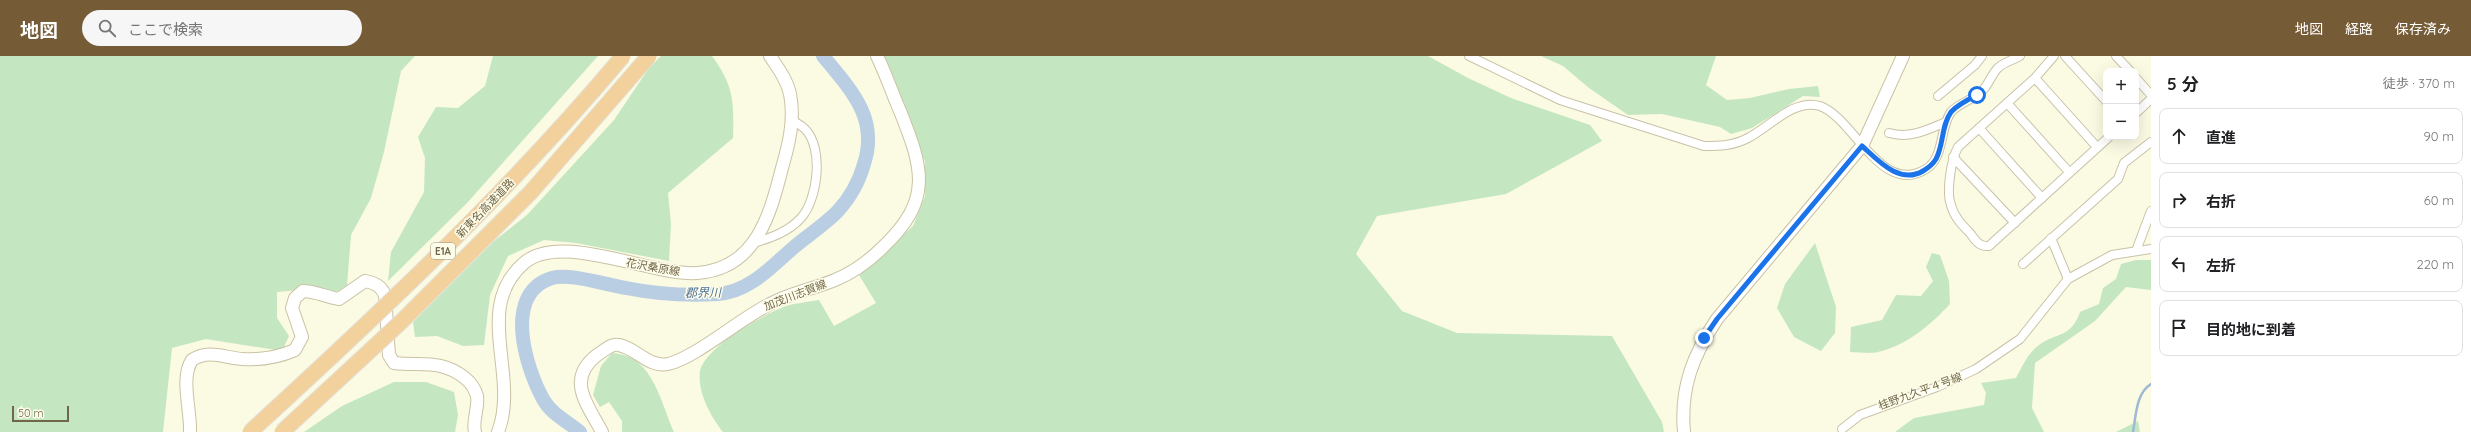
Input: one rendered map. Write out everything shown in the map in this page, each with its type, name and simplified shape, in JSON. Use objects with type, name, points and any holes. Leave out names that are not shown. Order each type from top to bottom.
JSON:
[{"type":"highway","name":"新東名高速道路","points":[[250,432],[369,324],[442,252],[515,176],[623,56]]},
{"type":"highway","name":"新東名高速道路","points":[[282,432],[402,321],[531,192],[649,56]]},
{"type":"main road","name":"花沢桑原線","points":[[498,432],[505,404],[506,383],[499,334],[500,304],[504,288],[514,272],[526,261],[553,252],[570,252],[656,268],[697,273],[729,264],[753,243],[763,230],[773,206],[789,142],[792,120],[787,83],[770,56]]},
{"type":"main road","name":"加茂川志賀線","points":[[602,432],[583,399],[581,378],[593,359],[610,346],[618,344],[654,363],[669,364],[695,351],[749,314],[780,298],[836,280],[873,257],[906,222],[918,192],[918,161],[877,56]]},
{"type":"main road","points":[[1684,432],[1683,400],[1694,357],[1704,338],[1717,319],[1862,146],[1903,56]]},
{"type":"main road","points":[[190,432],[190,408],[186,375],[192,360],[205,354],[244,359],[276,357],[290,352],[297,347],[302,337],[292,308],[295,298],[303,290],[339,299],[365,281],[374,282],[382,288],[385,295],[389,355],[394,363],[440,364],[450,368],[468,381],[476,395],[475,432]]},
{"type":"street","points":[[1469,56],[1560,100],[1704,146],[1727,146],[1748,138],[1800,106],[1811,105],[1828,111],[1878,161],[1895,172],[1916,173],[1930,166],[1936,160],[1946,122],[1956,107],[1982,91],[1998,68],[2020,56]]},
{"type":"street","points":[[1938,96],[1975,65],[1982,56]]},
{"type":"street","points":[[2054,56],[2035,78],[1978,128],[1958,148],[1953,157],[1950,204],[1956,218],[1979,245],[1989,246],[2105,140]]},
{"type":"street","points":[[2065,56],[2103,99]]},
{"type":"street","points":[[2116,56],[2127,68]]},
{"type":"street","points":[[2035,78],[2097,147]]},
{"type":"street","points":[[2139,81],[2151,95]]},
{"type":"street","points":[[2139,109],[2151,99]]},
{"type":"street","points":[[2007,103],[2069,172]]},
{"type":"street","points":[[753,243],[776,236],[801,218],[810,206],[814,193],[817,170],[814,153],[805,129],[792,120]]},
{"type":"street","points":[[1889,133],[1897,136],[1913,134],[1946,122]]},
{"type":"street","points":[[1978,128],[2042,198]]},
{"type":"street","points":[[2022,264],[2118,180],[2124,163],[2151,142]]},
{"type":"street","points":[[1953,157],[2015,223]]},
{"type":"street","points":[[2136,251],[2151,211]]},
{"type":"street","points":[[2051,238],[2068,279]]},
{"type":"street","name":"桂野九久平４号線","points":[[1842,429],[1860,414],[1937,387],[1976,369],[2020,339],[2044,306],[2068,279],[2107,257],[2151,249]]},
{"type":"green space","points":[[0,56],[415,56],[401,71],[384,152],[371,198],[351,235],[347,285],[327,298],[300,290],[277,292],[277,318],[289,336],[282,351],[206,339],[172,348],[163,432],[0,432]]},
{"type":"green space","points":[[493,56],[598,56],[467,203],[388,281],[391,252],[424,192],[425,158],[418,137],[436,107],[458,108],[485,86]]},
{"type":"green space","points":[[661,56],[712,56],[725,76],[733,104],[733,138],[668,193],[671,224],[669,261],[576,243],[544,240],[508,256],[490,295],[484,345],[463,346],[437,336],[415,337],[413,322],[494,241],[527,215],[614,120],[649,68]]},
{"type":"green space","points":[[883,56],[1428,56],[1468,78],[1511,98],[1590,125],[1602,141],[1506,194],[1377,216],[1356,254],[1402,311],[1457,333],[1612,336],[1662,422],[1664,432],[723,432],[706,404],[701,387],[700,371],[704,362],[712,352],[737,332],[764,316],[786,306],[819,300],[834,326],[876,303],[859,275],[913,226],[925,196],[925,162]]},
{"type":"green space","points":[[1541,56],[1716,56],[1706,85],[1727,100],[1750,98],[1789,89],[1818,86],[1820,97],[1803,96],[1752,128],[1731,134],[1720,127],[1662,114],[1628,115],[1589,88],[1563,66]]},
{"type":"green space","points":[[1815,243],[1836,307],[1835,333],[1821,351],[1794,337],[1777,308],[1785,284]]},
{"type":"green space","points":[[1932,253],[1940,255],[1949,281],[1950,304],[1918,333],[1889,349],[1875,353],[1850,352],[1851,327],[1882,320],[1896,295],[1921,296],[1933,281],[1926,267]]},
{"type":"green space","points":[[2136,260],[2151,260],[2151,290],[2126,287],[2095,321],[2035,363],[2032,408],[2044,432],[1895,432],[1914,418],[1984,405],[1986,393],[1981,383],[2016,378],[2035,348],[2068,330],[2080,312],[2099,304],[2103,288],[2116,279],[2121,264]]},
{"type":"green space","points":[[612,353],[626,356],[637,362],[646,371],[659,394],[674,432],[622,432],[622,421],[609,402],[600,407],[593,395],[601,366]]},
{"type":"green space","points":[[394,382],[426,382],[454,392],[458,415],[455,432],[304,432],[342,406]]},
{"type":"green space","points":[[2138,421],[2140,432],[2116,432]]},
{"type":"waterway","name":"郡界川","points":[[580,432],[547,405],[536,386],[525,351],[522,332],[523,315],[527,299],[537,286],[552,278],[560,277],[578,278],[649,292],[707,295],[740,289],[750,284],[768,270],[837,212],[854,190],[864,164],[868,148],[868,132],[865,119],[860,106],[852,93],[823,56]]},
{"type":"waterway","points":[[2133,432],[2136,412],[2142,393],[2151,384]]},
{"type":"route","points":[[1704,338],[1717,319],[1862,146],[1878,161],[1895,172],[1913,174],[1920,172],[1936,160],[1945,126],[1952,112],[1956,107],[1977,95]]}]
